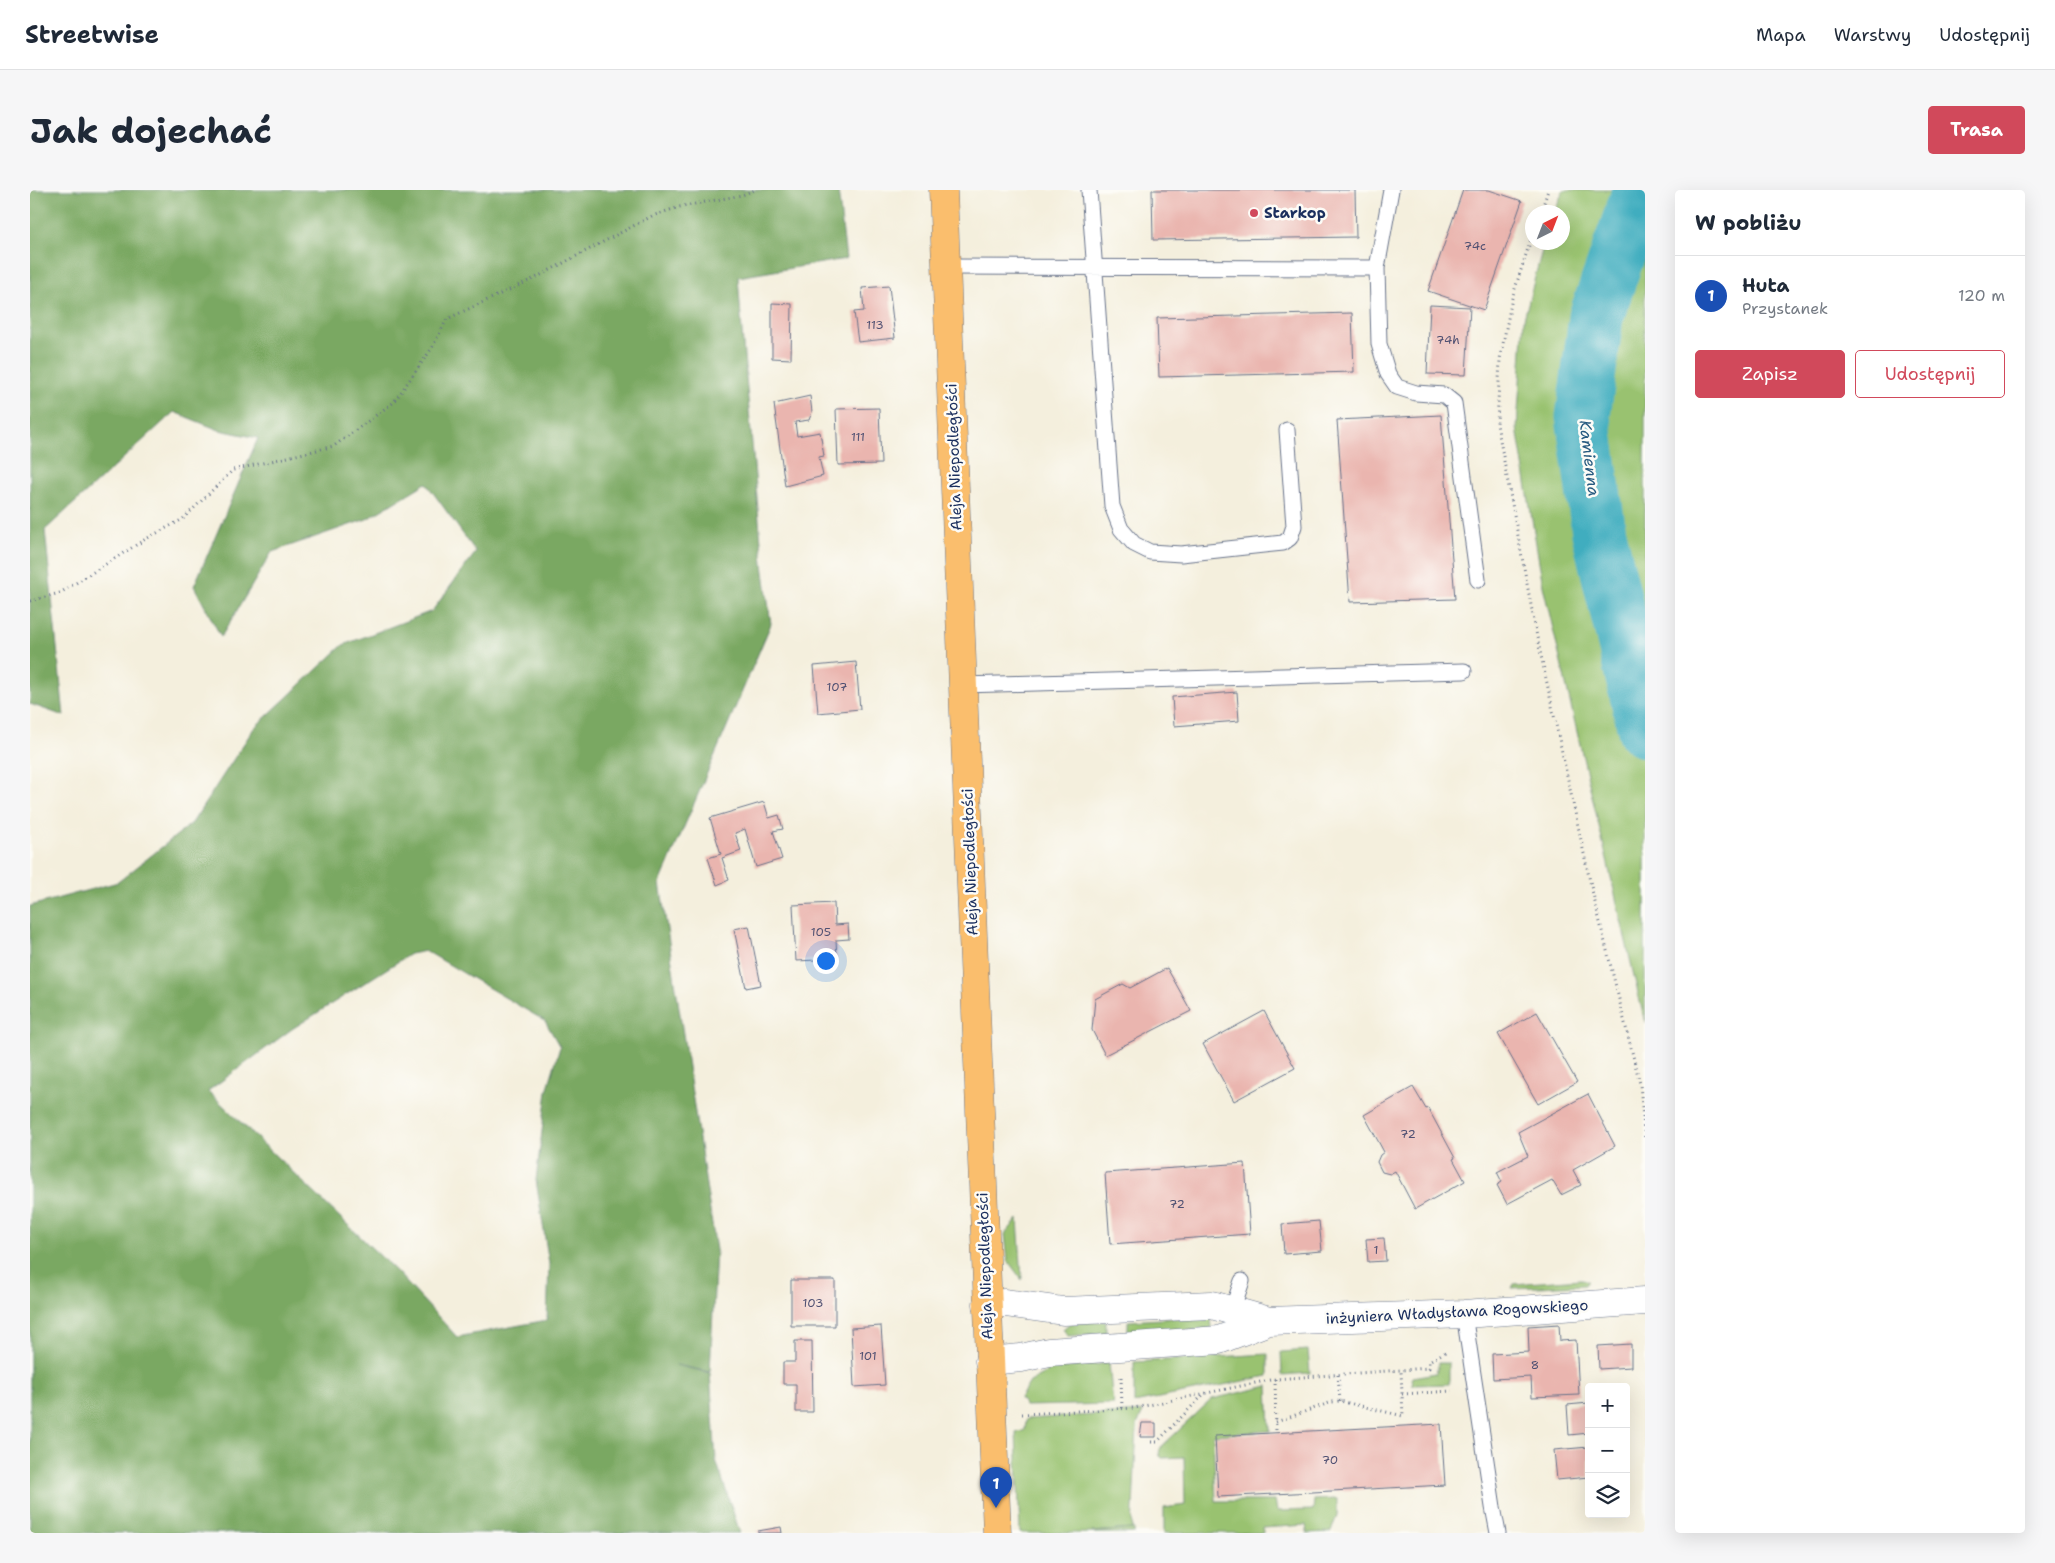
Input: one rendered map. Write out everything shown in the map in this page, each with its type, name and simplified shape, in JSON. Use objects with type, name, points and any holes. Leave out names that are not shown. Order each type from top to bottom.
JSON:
[{"type":"main road","name":"Aleja Niepodległości","points":[[943,190],[997,1533]]},
{"type":"street","name":"inżyniera Władysława Rogowskiego","points":[[987,1304],[1005,1304],[1063,1311],[1212,1305],[1269,1321],[1466,1327],[1645,1300]]},
{"type":"street","name":"inżyniera Władysława Rogowskiego","points":[[989,1361],[1021,1358],[1048,1352],[1222,1338],[1269,1321]]},
{"type":"lane","points":[[1088,190],[1112,506],[1121,529],[1134,544],[1150,552],[1181,554],[1277,544],[1290,538],[1294,526],[1287,430]]},
{"type":"lane","points":[[1392,190],[1378,268],[1379,344],[1388,374],[1397,388],[1416,393],[1444,395],[1454,403],[1478,580]]},
{"type":"lane","points":[[947,267],[1378,268]]},
{"type":"lane","points":[[963,685],[1464,671]]},
{"type":"lane","points":[[1222,1338],[1242,1281]]},
{"type":"lane","points":[[1466,1327],[1498,1533]]},
{"type":"path","points":[[30,601],[60,593],[144,540],[183,519],[233,470],[334,446],[394,402],[432,348],[447,319],[537,277],[652,216],[679,207],[742,195],[755,190]]},
{"type":"path","points":[[1543,205],[1548,190]]},
{"type":"path","points":[[1527,250],[1512,298],[1500,359],[1497,424],[1543,666],[1591,886],[1640,1084],[1645,1140]]},
{"type":"path","points":[[1021,1414],[1134,1408],[1274,1379],[1429,1368],[1429,1361],[1466,1327]]},
{"type":"path","points":[[1276,1422],[1332,1402],[1340,1401],[1403,1416],[1401,1371]]},
{"type":"path","points":[[1121,1374],[1122,1408]]},
{"type":"path","points":[[1338,1375],[1340,1401]]},
{"type":"path","points":[[1274,1379],[1276,1433]]},
{"type":"path","points":[[1402,1394],[1475,1390]]},
{"type":"path","points":[[1146,1442],[1157,1442],[1205,1394]]},
{"type":"green space","points":[[30,190],[838,190],[846,259],[738,277],[763,564],[771,624],[660,883],[716,1250],[710,1372],[676,1365],[710,1373],[716,1460],[740,1533],[30,1533],[30,906],[118,882],[192,823],[254,728],[343,645],[432,611],[476,552],[426,483],[367,519],[272,552],[221,637],[194,586],[258,438],[219,430],[174,412],[45,530],[64,716],[30,704]],"holes":[[[426,951],[545,1021],[560,1047],[547,1091],[536,1180],[549,1264],[547,1320],[457,1337],[395,1270],[208,1091],[292,1029],[410,954]]]},
{"type":"green space","points":[[1563,190],[1645,190],[1645,1023],[1543,586],[1517,428],[1524,319],[1542,250],[1570,250],[1570,205],[1558,205]]},
{"type":"green space","points":[[1018,1219],[1022,1280],[1008,1261],[1005,1234]]},
{"type":"green space","points":[[1581,1279],[1588,1281],[1585,1285],[1512,1288],[1514,1284]]},
{"type":"green space","points":[[1211,1316],[1212,1329],[1128,1334],[1128,1321]]},
{"type":"green space","points":[[1106,1321],[1106,1333],[1068,1336],[1063,1329],[1070,1323]]},
{"type":"green space","points":[[1308,1350],[1310,1373],[1282,1375],[1281,1352]]},
{"type":"green space","points":[[1268,1354],[1268,1376],[1134,1403],[1134,1362]]},
{"type":"green space","points":[[1109,1363],[1113,1404],[1025,1406],[1020,1398],[1030,1382],[1053,1369]]},
{"type":"green space","points":[[1439,1363],[1449,1363],[1449,1384],[1413,1385],[1412,1377],[1436,1373]]},
{"type":"green space","points":[[1268,1386],[1270,1431],[1213,1435],[1216,1501],[1275,1501],[1277,1511],[1313,1510],[1314,1500],[1337,1499],[1337,1515],[1331,1532],[1307,1533],[1306,1525],[1263,1528],[1263,1533],[1164,1533],[1164,1508],[1185,1505],[1184,1457],[1162,1458],[1159,1455],[1160,1448],[1212,1399]]},
{"type":"green space","points":[[1143,1412],[1137,1425],[1132,1529],[1092,1532],[1134,1529],[1134,1533],[1020,1533],[1016,1433],[1025,1430],[1026,1419]]},
{"type":"building","name":"Starkop","points":[[1152,190],[1355,190],[1356,237],[1153,240]]},
{"type":"building","points":[[1463,190],[1489,190],[1522,201],[1484,310],[1428,291]]},
{"type":"building","points":[[889,286],[895,338],[858,342],[854,312],[864,311],[862,288]]},
{"type":"building","points":[[772,303],[792,304],[791,359],[772,358]]},
{"type":"building","points":[[1430,305],[1470,307],[1466,375],[1427,374]]},
{"type":"building","points":[[1352,313],[1354,372],[1159,377],[1157,318]]},
{"type":"building","points":[[810,396],[812,412],[809,420],[795,422],[797,436],[820,432],[824,456],[819,457],[823,476],[785,486],[774,404]]},
{"type":"building","points":[[879,408],[881,464],[838,465],[836,409]]},
{"type":"building","points":[[1441,415],[1455,599],[1350,602],[1337,420]]},
{"type":"building","points":[[856,662],[860,709],[818,713],[814,666]]},
{"type":"building","points":[[1237,692],[1239,721],[1174,726],[1172,697]]},
{"type":"building","points":[[764,802],[769,818],[779,815],[783,829],[773,831],[782,859],[756,867],[745,829],[735,833],[741,851],[722,858],[729,880],[717,885],[708,858],[721,854],[710,818]]},
{"type":"building","points":[[834,903],[835,925],[848,924],[849,939],[836,940],[837,959],[796,961],[793,905]]},
{"type":"building","points":[[749,926],[761,985],[746,988],[734,929]]},
{"type":"building","points":[[1167,968],[1191,1011],[1105,1055],[1092,1030],[1095,999],[1123,984],[1130,988]]},
{"type":"building","points":[[1264,1011],[1295,1068],[1234,1101],[1203,1044]]},
{"type":"building","points":[[1537,1012],[1577,1082],[1538,1104],[1498,1034]]},
{"type":"building","points":[[1413,1087],[1426,1109],[1428,1108],[1465,1181],[1415,1209],[1395,1171],[1390,1174],[1382,1172],[1377,1162],[1380,1155],[1384,1152],[1364,1115]]},
{"type":"building","points":[[1588,1094],[1615,1146],[1573,1170],[1581,1185],[1561,1195],[1552,1180],[1507,1204],[1497,1185],[1502,1182],[1497,1172],[1528,1156],[1518,1132]]},
{"type":"building","points":[[1245,1163],[1250,1234],[1110,1244],[1105,1173]]},
{"type":"building","points":[[1319,1221],[1322,1251],[1284,1254],[1282,1224]]},
{"type":"building","points":[[1384,1238],[1386,1261],[1368,1262],[1366,1239]]},
{"type":"building","points":[[791,1280],[835,1280],[835,1326],[791,1326]]},
{"type":"building","points":[[1559,1324],[1560,1341],[1576,1340],[1579,1395],[1532,1397],[1531,1377],[1493,1379],[1492,1354],[1529,1352],[1528,1326]]},
{"type":"building","points":[[881,1326],[885,1385],[854,1387],[851,1328]]},
{"type":"building","points":[[795,1341],[812,1341],[813,1412],[796,1412],[796,1384],[783,1384],[783,1362],[795,1362]]},
{"type":"building","points":[[1631,1344],[1631,1367],[1599,1369],[1598,1346]]},
{"type":"building","points":[[1585,1403],[1585,1433],[1569,1435],[1567,1405]]},
{"type":"building","points":[[1142,1423],[1156,1423],[1156,1437],[1140,1437]]},
{"type":"building","points":[[1441,1424],[1445,1485],[1218,1497],[1215,1436]]},
{"type":"building","points":[[1585,1447],[1585,1477],[1557,1480],[1554,1450]]},
{"type":"building","points":[[781,1527],[782,1533],[758,1533],[758,1531]]},
{"type":"waterway","name":"Kamienna","points":[[1640,190],[1596,317],[1583,417],[1599,533],[1645,730]]},
{"type":"place","name":"Starkop","points":[[1254,213]]},
{"type":"place","name":"Huta","points":[[996,1508]]}]
